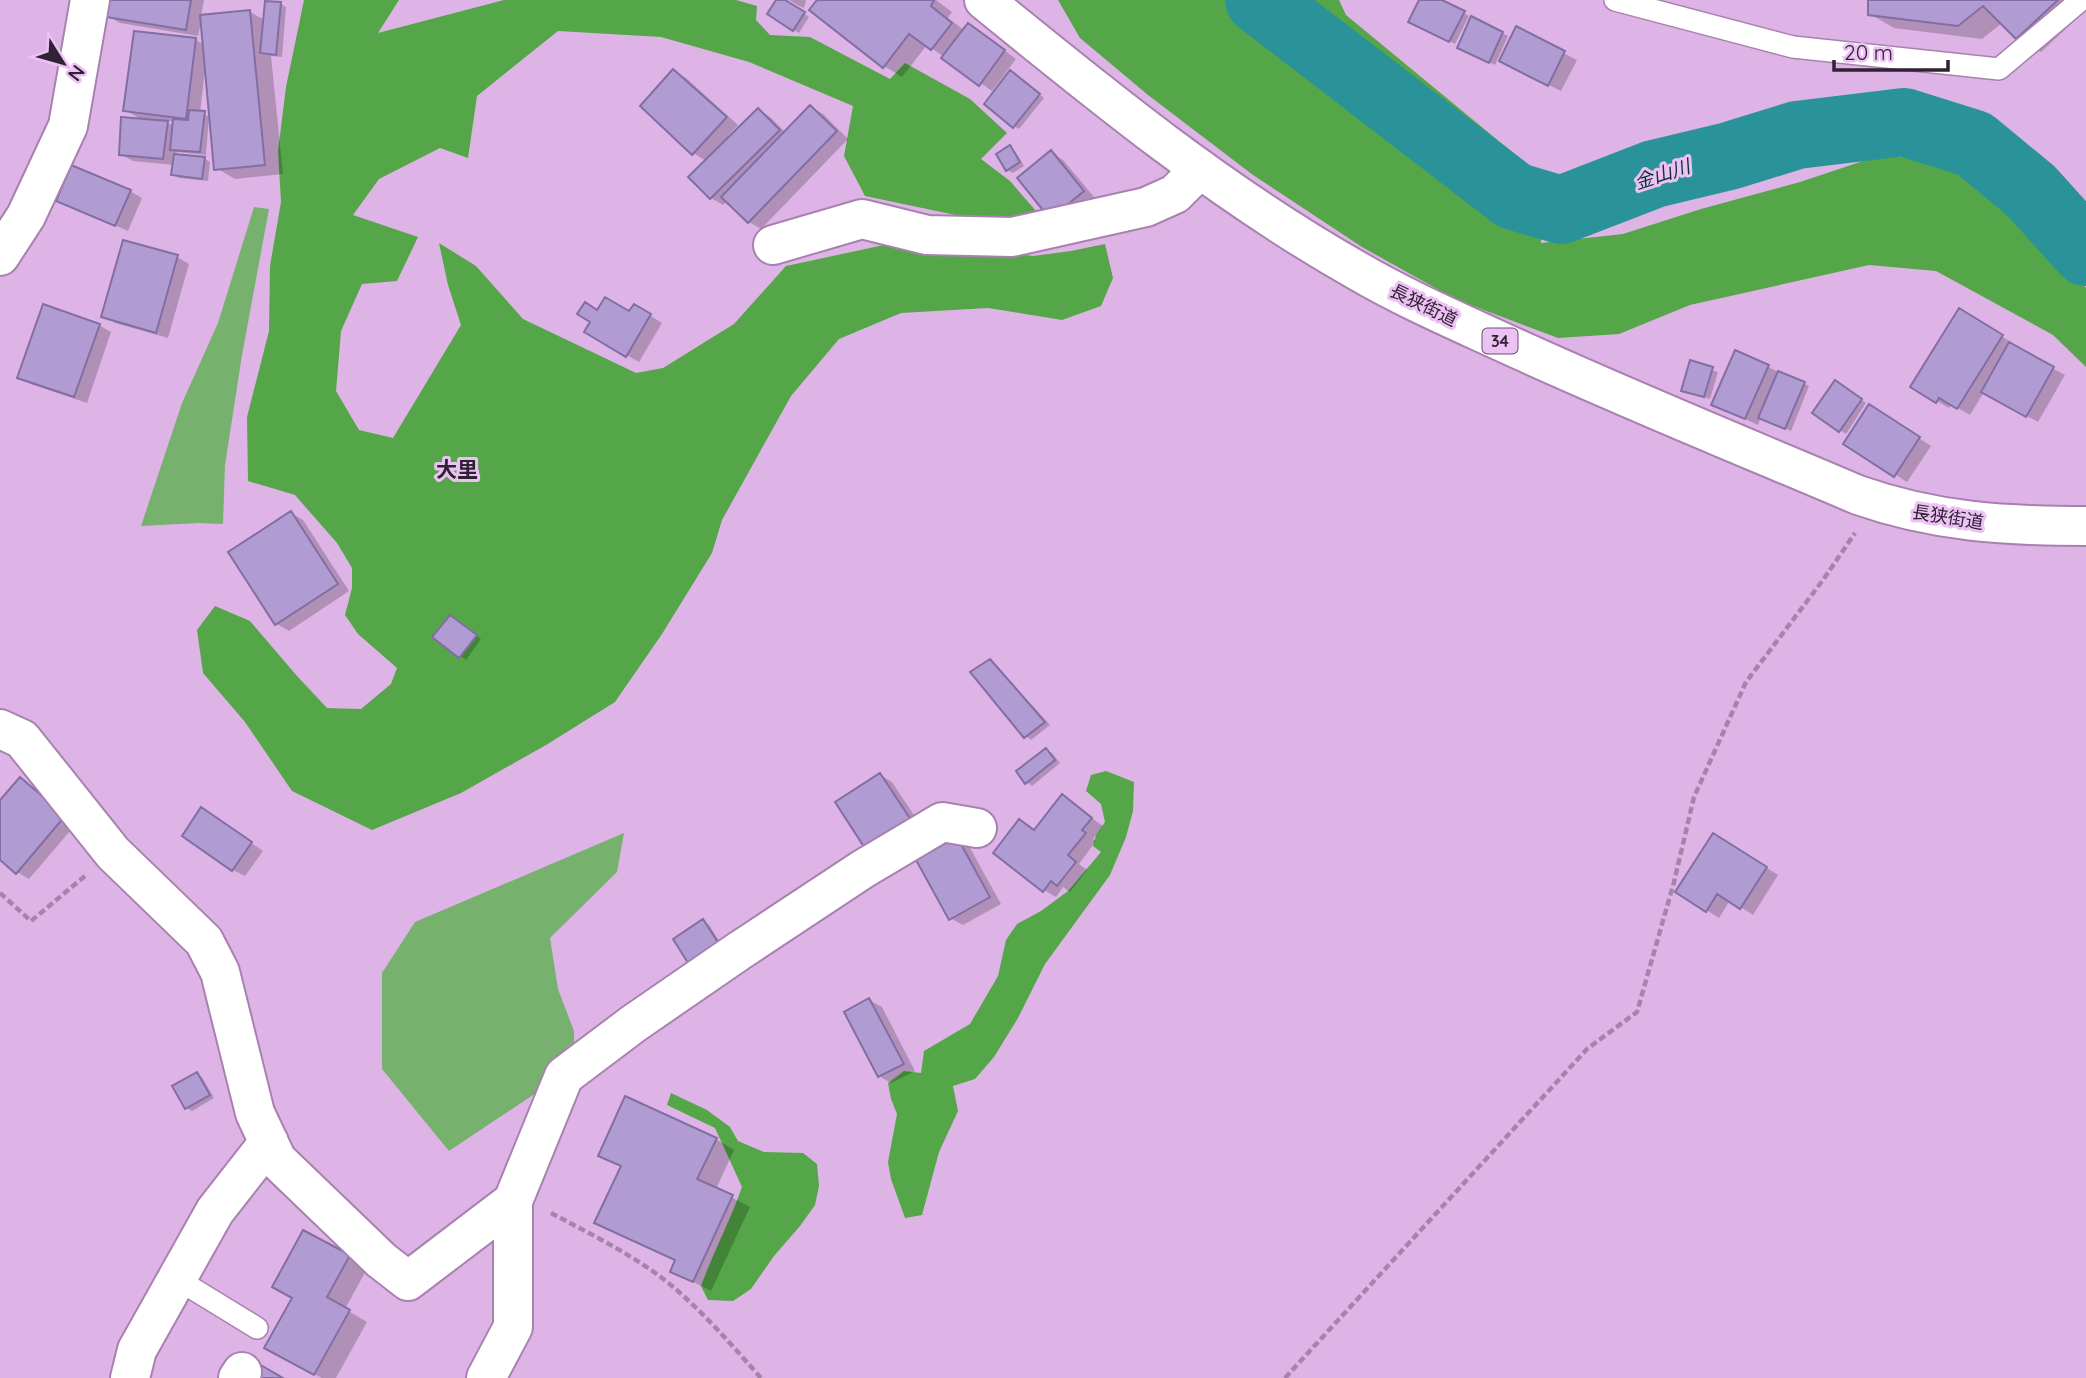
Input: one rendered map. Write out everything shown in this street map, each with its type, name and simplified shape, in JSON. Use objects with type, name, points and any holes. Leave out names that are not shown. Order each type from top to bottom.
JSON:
[{"type":"street","points":[[0,256],[26,216],[68,125],[90,0]]},
{"type":"street","name":"長狭街道","points":[[984,0],[1199,169],[1287,229],[1399,294],[1637,403],[1876,502],[1909,511],[1982,524],[2086,526]]},
{"type":"street","points":[[773,245],[862,219],[928,236],[1012,237],[1146,207],[1175,194],[1199,169]]},
{"type":"street","points":[[0,729],[22,739],[113,853],[204,941],[219,972],[255,1113],[277,1160],[381,1260],[408,1281],[513,1201]]},
{"type":"street","points":[[485,1378],[513,1327],[513,1201],[565,1076],[633,1024],[863,869],[942,822],[977,828]]},
{"type":"street","points":[[130,1378],[137,1350],[215,1211],[269,1142]]},
{"type":"lane","points":[[1615,0],[1793,47],[1999,69],[2081,0]]},
{"type":"lane","points":[[177,1279],[257,1328]]},
{"type":"path","points":[[1285,1378],[1587,1049],[1637,1012],[1674,882],[1694,797],[1746,682],[1823,580],[1876,502]]},
{"type":"path","points":[[0,893],[31,921],[113,853]]},
{"type":"path","points":[[513,1201],[541,1208],[606,1242],[653,1272],[690,1301],[761,1378]]},
{"type":"green space","points":[[304,0],[399,0],[378,33],[504,0],[736,0],[757,6],[756,20],[770,35],[810,37],[890,79],[905,63],[970,99],[1007,133],[981,159],[1010,181],[1036,211],[1008,226],[865,196],[844,156],[853,106],[749,62],[661,37],[558,31],[477,96],[468,158],[440,148],[379,179],[353,215],[418,237],[397,281],[362,284],[341,331],[336,391],[359,430],[393,438],[461,325],[448,285],[439,243],[476,266],[523,319],[636,373],[663,368],[734,324],[786,266],[912,239],[1033,256],[1105,244],[1113,278],[1101,306],[1062,320],[988,308],[901,313],[839,339],[791,396],[722,520],[712,553],[662,634],[615,702],[461,793],[372,830],[292,791],[245,722],[203,673],[197,630],[215,606],[250,621],[327,708],[361,709],[391,684],[397,668],[358,634],[345,615],[352,588],[352,568],[337,543],[295,495],[248,481],[247,417],[269,331],[270,266],[281,202],[278,151],[286,87]]},
{"type":"green space","points":[[1058,0],[1339,0],[1346,15],[1541,176],[1541,243],[1623,234],[1872,158],[1930,155],[1992,181],[2053,244],[2086,288],[2086,367],[2053,335],[1936,271],[1869,265],[1690,305],[1619,334],[1558,338],[1455,299],[1362,247],[1253,175],[1148,95],[1080,38]]},
{"type":"green space","points":[[254,207],[269,209],[225,465],[223,524],[141,526],[182,403],[218,323]]},
{"type":"green space","points":[[1106,771],[1134,782],[1133,811],[1126,837],[1110,875],[1045,964],[1018,1018],[994,1057],[975,1079],[953,1086],[958,1111],[939,1152],[922,1215],[905,1218],[888,1162],[897,1114],[888,1083],[904,1071],[921,1073],[924,1051],[970,1024],[998,976],[1006,940],[1017,924],[1041,911],[1068,891],[1101,852],[1093,846],[1096,835],[1105,822],[1101,804],[1086,791],[1091,775]]},
{"type":"green space","points":[[624,833],[617,872],[550,938],[558,989],[574,1031],[574,1042],[539,1091],[449,1151],[382,1069],[382,973],[415,922]]},
{"type":"green space","points":[[671,1093],[707,1110],[730,1127],[738,1141],[764,1152],[803,1153],[817,1164],[819,1186],[815,1205],[751,1289],[733,1301],[708,1300],[701,1286],[742,1187],[715,1128],[667,1105]]},
{"type":"building","points":[[109,0],[191,0],[186,30],[106,17]]},
{"type":"building","points":[[776,0],[785,0],[805,12],[793,31],[767,14]]},
{"type":"building","points":[[817,0],[934,0],[931,6],[952,23],[931,50],[909,34],[883,68],[809,10]]},
{"type":"building","points":[[1419,0],[1442,0],[1465,11],[1449,42],[1408,22]]},
{"type":"building","points":[[1868,0],[2058,0],[2016,39],[1983,6],[1958,26],[1868,15]]},
{"type":"building","points":[[265,1],[281,2],[276,55],[260,53]]},
{"type":"building","points":[[250,10],[265,165],[214,170],[200,15]]},
{"type":"building","points":[[1471,16],[1503,32],[1489,63],[1457,48]]},
{"type":"building","points":[[968,23],[1005,50],[979,86],[941,58]]},
{"type":"building","points":[[1516,26],[1565,51],[1548,86],[1499,61]]},
{"type":"building","points":[[134,31],[196,38],[186,119],[123,111]]},
{"type":"building","points":[[673,69],[727,117],[692,155],[640,106]]},
{"type":"building","points":[[1010,70],[1040,94],[1013,128],[984,104]]},
{"type":"building","points":[[810,105],[837,131],[748,223],[721,197]]},
{"type":"building","points":[[758,108],[780,130],[710,199],[688,177]]},
{"type":"building","points":[[189,110],[205,111],[200,152],[170,150],[173,119],[188,120]]},
{"type":"building","points":[[121,117],[168,121],[163,159],[119,155]]},
{"type":"building","points":[[1010,145],[1020,162],[1006,171],[996,154]]},
{"type":"building","points":[[1051,150],[1084,191],[1050,219],[1017,178]]},
{"type":"building","points":[[174,154],[205,157],[202,179],[171,175]]},
{"type":"building","points":[[71,165],[131,190],[115,226],[56,201]]},
{"type":"building","points":[[123,240],[178,255],[156,333],[101,317]]},
{"type":"building","points":[[605,297],[629,311],[634,304],[651,314],[626,357],[584,332],[590,322],[577,314],[585,302],[597,310]]},
{"type":"building","points":[[43,304],[100,324],[74,397],[17,378]]},
{"type":"building","points":[[1959,308],[2003,335],[1957,409],[1939,398],[1936,403],[1910,387]]},
{"type":"building","points":[[2009,342],[2054,367],[2026,417],[1981,392]]},
{"type":"building","points":[[1735,350],[1769,365],[1745,419],[1711,405]]},
{"type":"building","points":[[1690,360],[1713,367],[1704,397],[1681,391]]},
{"type":"building","points":[[1778,371],[1805,382],[1785,429],[1758,418]]},
{"type":"building","points":[[1835,380],[1862,399],[1839,432],[1812,413]]},
{"type":"building","points":[[1869,404],[1920,437],[1894,477],[1843,444]]},
{"type":"building","points":[[291,511],[338,584],[275,625],[228,552]]},
{"type":"building","points":[[450,615],[477,635],[459,658],[432,637]]},
{"type":"building","points":[[990,659],[1045,722],[1024,738],[970,672]]},
{"type":"building","points":[[1046,748],[1055,760],[1025,784],[1016,771]]},
{"type":"building","points":[[880,773],[915,826],[870,856],[835,802]]},
{"type":"building","points":[[20,777],[65,816],[16,874],[0,860],[0,800]]},
{"type":"building","points":[[1062,794],[1092,818],[1082,830],[1086,833],[1068,855],[1076,862],[1057,886],[1051,881],[1043,892],[993,853],[1019,819],[1034,830]]},
{"type":"building","points":[[201,807],[252,842],[232,871],[182,836]]},
{"type":"building","points":[[1713,833],[1767,867],[1740,909],[1717,894],[1706,912],[1675,892]]},
{"type":"building","points":[[957,837],[990,897],[949,920],[916,860]]},
{"type":"building","points":[[703,919],[719,944],[688,963],[673,939]]},
{"type":"building","points":[[869,998],[904,1064],[878,1077],[844,1012]]},
{"type":"building","points":[[197,1072],[210,1095],[185,1109],[172,1086]]},
{"type":"building","points":[[625,1096],[717,1138],[697,1179],[733,1195],[693,1282],[670,1272],[675,1260],[594,1223],[621,1166],[598,1156]]},
{"type":"building","points":[[303,1230],[350,1255],[327,1297],[350,1310],[314,1375],[264,1348],[292,1298],[272,1287]]},
{"type":"building","points":[[259,1364],[283,1378],[251,1378]]},
{"type":"waterway","name":"金山川","points":[[1259,0],[1514,196],[1561,210],[1654,174],[1729,156],[1797,135],[1904,122],[1974,144],[2031,191],[2086,252]]},
{"type":"district","name":"大里","points":[[457,469]]}]
